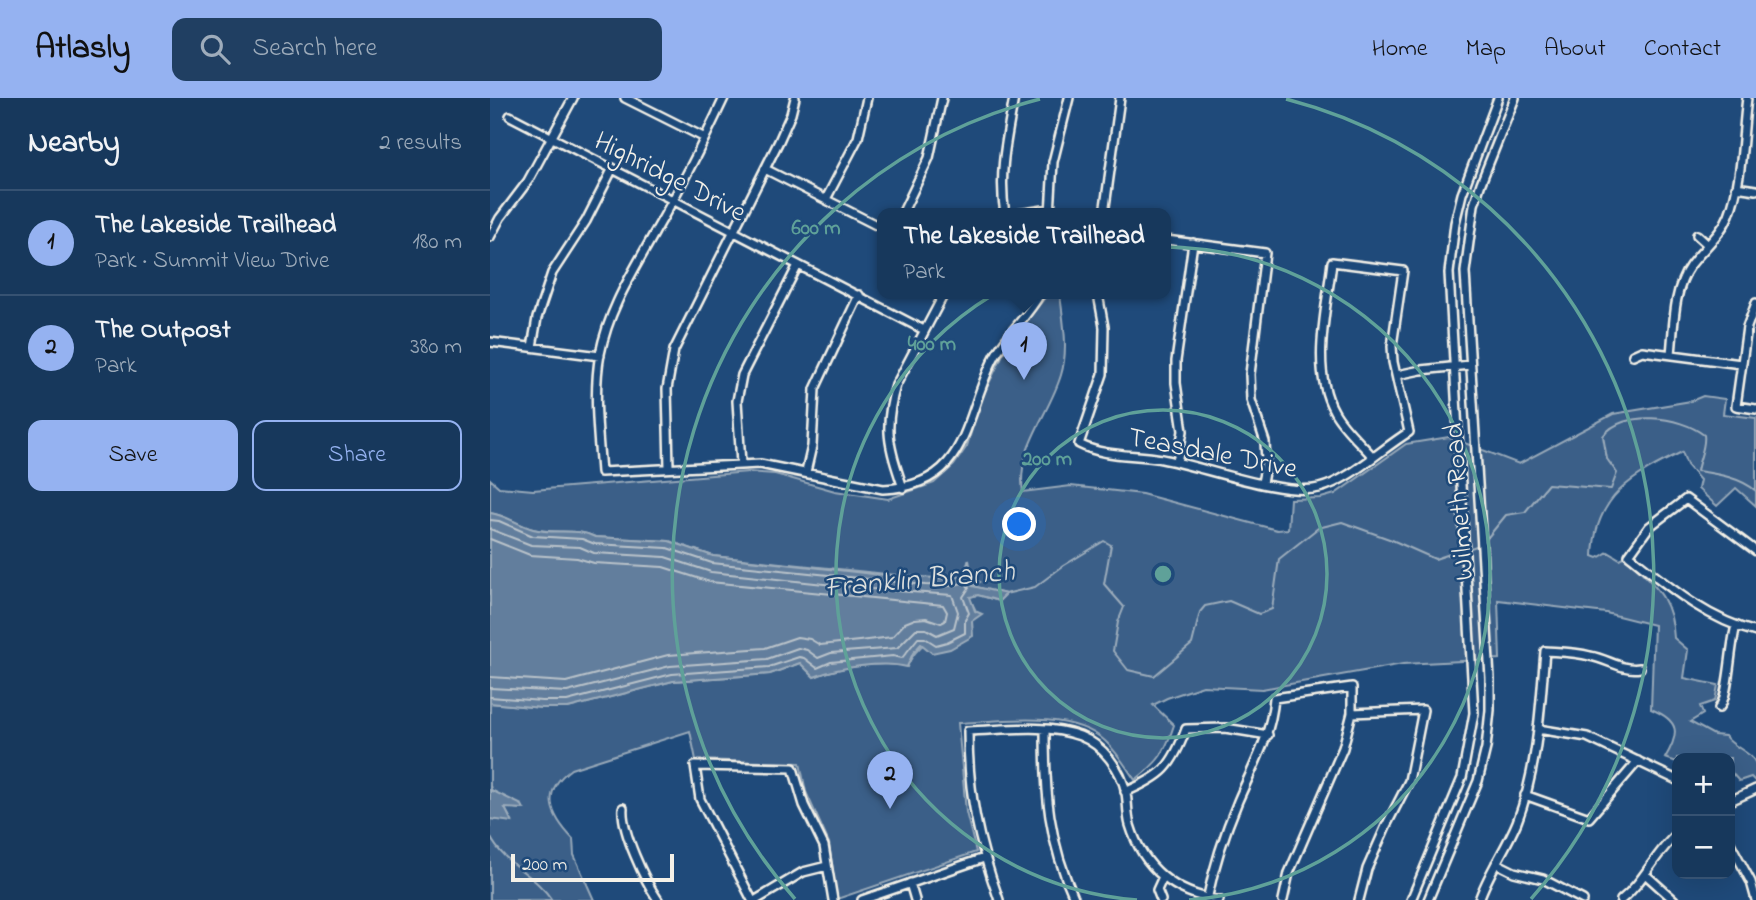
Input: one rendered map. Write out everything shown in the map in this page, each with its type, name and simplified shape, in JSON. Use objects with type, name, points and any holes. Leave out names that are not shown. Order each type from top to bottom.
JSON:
[{"type":"street","points":[[490,237],[500,218],[528,181],[573,98]]},
{"type":"street","points":[[625,98],[703,137]]},
{"type":"street","points":[[643,107],[648,98]]},
{"type":"street","points":[[724,98],[617,299],[600,356],[597,401],[601,472],[741,464],[781,467],[860,486],[903,488],[938,472],[954,457],[964,438],[994,357],[1003,341],[1037,299]]},
{"type":"street","points":[[669,467],[667,389],[674,350],[792,114],[795,98]]},
{"type":"street","points":[[826,200],[858,138],[867,98]]},
{"type":"street","points":[[905,208],[929,158],[942,98]]},
{"type":"street","points":[[1003,208],[1000,189],[1014,98]]},
{"type":"street","points":[[1050,208],[1053,162],[1069,98]]},
{"type":"street","points":[[1105,208],[1120,98]]},
{"type":"street","name":"Wilmeth Road","points":[[1411,900],[1462,778],[1474,713],[1449,273],[1455,223],[1466,179],[1498,98]]},
{"type":"street","name":"Wilmeth Road","points":[[1428,900],[1467,808],[1486,748],[1490,699],[1465,272],[1471,222],[1480,183],[1515,98]]},
{"type":"street","points":[[1671,354],[1676,307],[1683,279],[1690,266],[1724,225],[1736,187],[1747,98]]},
{"type":"street","name":"Highridge Drive","points":[[510,116],[924,330]]},
{"type":"street","points":[[532,347],[539,309],[552,273],[586,221],[613,168]]},
{"type":"street","points":[[765,169],[877,226]]},
{"type":"street","points":[[1736,187],[1756,190]]},
{"type":"street","points":[[1697,235],[1708,245]]},
{"type":"street","points":[[1171,241],[1265,253],[1250,374],[1251,400],[1265,442],[1266,462],[1262,483]]},
{"type":"street","points":[[1177,462],[1183,431],[1176,361],[1193,243]]},
{"type":"street","points":[[1373,457],[1334,412],[1323,386],[1321,366],[1332,262],[1403,271],[1392,346],[1397,375],[1469,365]]},
{"type":"street","points":[[741,464],[737,401],[742,375],[798,265]]},
{"type":"street","points":[[806,472],[812,446],[815,390],[859,295]]},
{"type":"street","points":[[903,488],[888,435],[888,417],[896,385],[941,299]]},
{"type":"street","name":"Teasdale Drive","points":[[1099,299],[1104,327],[1103,374],[1079,444],[1095,450],[1177,462],[1306,491],[1321,488],[1339,480],[1409,432],[1397,375]]},
{"type":"street","points":[[1756,303],[1747,327],[1736,406],[1756,409]]},
{"type":"street","points":[[490,342],[600,356]]},
{"type":"street","points":[[1633,355],[1642,351],[1741,364]]},
{"type":"street","points":[[1756,551],[1686,499],[1649,527],[1629,555],[1685,598],[1717,618],[1756,632]]},
{"type":"street","points":[[1719,708],[1723,703],[1730,647],[1736,626]]},
{"type":"street","points":[[1479,900],[1518,819],[1525,795],[1538,729],[1545,651],[1579,653],[1629,669],[1640,668]]},
{"type":"street","points":[[1207,899],[1214,867],[1238,802],[1268,735],[1274,698],[1352,687],[1352,713],[1343,748],[1289,873],[1283,900]]},
{"type":"street","points":[[1352,713],[1423,710],[1409,780],[1367,869],[1359,900]]},
{"type":"street","points":[[1125,792],[1154,780],[1171,762],[1186,729],[1225,728],[1268,735]]},
{"type":"street","points":[[1045,729],[1045,791],[1053,838],[1075,900]]},
{"type":"street","points":[[999,900],[984,858],[972,808],[968,732],[1045,729],[1075,735],[1100,747],[1112,762],[1125,792],[1129,823],[1138,848],[1162,878],[1207,899],[1219,900]]},
{"type":"street","points":[[1538,729],[1587,737],[1672,778]]},
{"type":"street","points":[[1525,795],[1589,818],[1638,761]]},
{"type":"street","points":[[827,866],[809,869],[754,900],[700,799],[695,766],[793,768],[804,805],[824,846],[833,900]]},
{"type":"street","points":[[1735,799],[1756,789]]},
{"type":"street","points":[[624,808],[624,822],[642,873],[658,900]]},
{"type":"street","points":[[1621,900],[1672,839]]},
{"type":"street","points":[[1735,851],[1754,881],[1756,900]]},
{"type":"street","points":[[862,900],[984,858]]},
{"type":"street","points":[[1496,863],[1514,872],[1543,879],[1583,900]]},
{"type":"street","points":[[1645,874],[1674,900]]},
{"type":"street","points":[[1161,900],[1157,890],[1162,878]]},
{"type":"street","points":[[910,883],[915,900]]},
{"type":"shaded area","points":[[1044,299],[1061,299],[1065,355],[1056,390],[1024,461],[1023,492],[1071,486],[1142,494],[1277,530],[1288,529],[1290,499],[1321,498],[1335,494],[1406,444],[1449,437],[1519,464],[1613,414],[1691,401],[1703,396],[1725,399],[1723,414],[1756,418],[1756,506],[1736,488],[1717,506],[1698,489],[1700,480],[1687,465],[1682,452],[1633,479],[1620,490],[1601,517],[1595,535],[1593,556],[1598,558],[1608,552],[1620,559],[1626,556],[1659,592],[1669,612],[1674,638],[1688,650],[1684,678],[1718,685],[1715,701],[1700,706],[1703,714],[1690,722],[1714,735],[1725,736],[1750,756],[1756,764],[1756,782],[1751,777],[1739,781],[1735,777],[1735,753],[1672,753],[1672,760],[1665,758],[1675,735],[1668,718],[1651,709],[1654,625],[1606,613],[1498,600],[1500,659],[1403,664],[1262,689],[1203,686],[1167,698],[1153,705],[1174,725],[1171,735],[1160,756],[1135,780],[1105,741],[1091,731],[1074,725],[1035,720],[958,723],[966,812],[976,852],[837,899],[829,843],[806,792],[800,763],[696,760],[690,731],[571,769],[555,786],[552,795],[554,812],[573,839],[574,855],[594,900],[490,900],[490,819],[512,821],[504,807],[523,809],[491,790],[490,703],[568,708],[673,681],[770,674],[800,663],[814,677],[860,666],[907,666],[926,642],[971,621],[976,611],[969,597],[978,595],[999,601],[1006,594],[972,586],[968,562],[964,575],[952,579],[925,578],[713,556],[669,541],[595,537],[580,532],[533,529],[490,513],[490,479],[499,487],[533,490],[748,472],[775,474],[835,491],[888,499],[934,483],[954,465],[967,446],[980,402],[1006,348]]},
{"type":"water","points":[[490,513],[541,531],[669,541],[713,556],[873,574],[952,579],[964,575],[969,560],[972,577],[980,582],[973,586],[1006,594],[999,601],[978,595],[970,597],[975,611],[982,614],[972,621],[973,636],[950,649],[932,653],[921,644],[913,653],[907,667],[860,666],[814,677],[800,663],[770,674],[673,681],[568,708],[490,703]]},
{"type":"water","points":[[490,786],[491,790],[522,805],[524,809],[505,808],[512,822],[490,819]]},
{"type":"waterway","name":"Franklin Branch","points":[[1484,542],[1506,515],[1525,512],[1548,484],[1611,489],[1617,473],[1607,459],[1603,436],[1612,427],[1637,419],[1667,420],[1694,428],[1704,435],[1697,471],[1736,479],[1756,491]]},
{"type":"waterway","name":"Franklin Branch","points":[[1005,594],[1035,587],[1104,541],[1111,545],[1104,584],[1124,607],[1118,622],[1113,651],[1128,670],[1154,676],[1192,644],[1200,612],[1205,606],[1229,601],[1259,614],[1272,609],[1279,559],[1318,528],[1342,522],[1435,559],[1462,550]]},
{"type":"waterway","name":"Franklin Branch","points":[[1468,549],[1479,545]]},
{"type":"waterway","points":[[490,836],[503,855],[537,883],[552,900]]},
{"type":"place","name":"The Lakeside Trailhead","points":[[1024,380]]},
{"type":"place","name":"The Outpost","points":[[890,809]]}]
